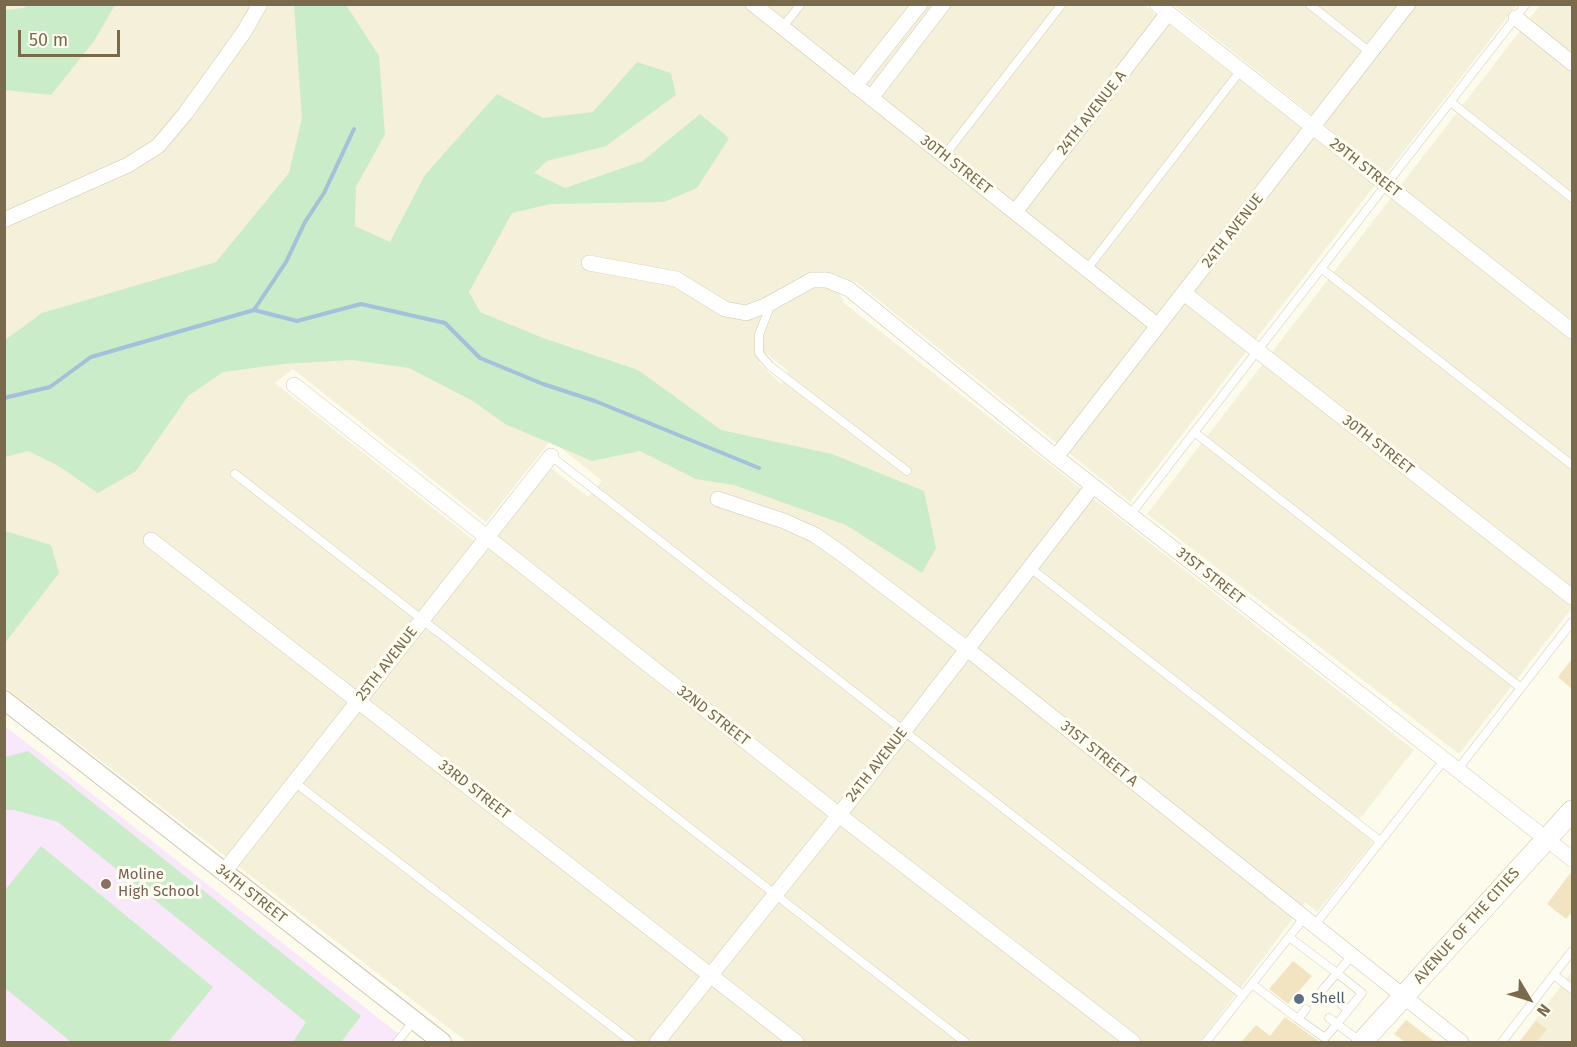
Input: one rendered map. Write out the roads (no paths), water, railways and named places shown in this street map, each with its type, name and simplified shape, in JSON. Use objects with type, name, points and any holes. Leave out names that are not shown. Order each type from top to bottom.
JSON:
[{"type":"main road","name":"AVENUE OF THE CITIES","points":[[1362,1042],[1572,811]]},
{"type":"street","points":[[4,220],[128,165],[158,146],[185,114],[244,32],[260,4]]},
{"type":"street","name":"30TH STREET","points":[[753,4],[1158,326]]},
{"type":"street","points":[[855,86],[920,4]]},
{"type":"street","points":[[871,98],[944,4]]},
{"type":"street","name":"24TH AVENUE","points":[[1056,457],[1408,4]]},
{"type":"street","name":"29TH STREET","points":[[1163,9],[1572,331]]},
{"type":"street","name":"24TH AVENUE A","points":[[1015,212],[1163,9]]},
{"type":"street","points":[[1516,18],[1572,63]]},
{"type":"street","points":[[589,263],[676,279],[725,309],[746,313],[772,302]]},
{"type":"street","name":"31ST STREET","points":[[772,302],[812,280],[827,280],[849,289],[1056,457],[1572,859]]},
{"type":"street","name":"30TH STREET","points":[[1184,293],[1572,597]]},
{"type":"street","name":"32ND STREET","points":[[294,385],[838,815],[1134,1042]]},
{"type":"street","name":"25TH AVENUE","points":[[223,873],[293,781],[551,456]]},
{"type":"street","name":"24TH AVENUE","points":[[657,1042],[838,815],[1093,486]]},
{"type":"street","name":"31ST STREET A","points":[[718,499],[765,514],[815,536],[967,649],[1461,1042]]},
{"type":"street","name":"33RD STREET","points":[[151,540],[796,1042]]},
{"type":"street","name":"34TH STREET","points":[[4,700],[442,1042]]},
{"type":"lane","points":[[782,28],[801,4]]},
{"type":"lane","points":[[944,156],[1062,4]]},
{"type":"lane","points":[[1310,4],[1371,53]]},
{"type":"lane","points":[[1131,514],[1452,103],[1526,4]]},
{"type":"lane","points":[[1087,269],[1242,70]]},
{"type":"lane","points":[[1452,103],[1572,198]]},
{"type":"lane","points":[[1322,269],[1572,465]]},
{"type":"lane","points":[[772,302],[759,335],[759,353],[770,366],[908,471]]},
{"type":"lane","points":[[1194,432],[1521,688]]},
{"type":"lane","points":[[551,456],[1243,995]]},
{"type":"lane","points":[[235,474],[965,1042]]},
{"type":"lane","points":[[1029,567],[1380,841]]},
{"type":"lane","points":[[1458,769],[1572,622]]},
{"type":"lane","points":[[1206,1042],[1289,937],[1309,922],[1380,841],[1445,759]]},
{"type":"lane","points":[[293,781],[632,1042]]},
{"type":"lane","points":[[1252,984],[1325,1038],[1362,993],[1289,937]]},
{"type":"lane","points":[[1502,1042],[1572,951]]},
{"type":"lane","points":[[1323,992],[1352,956]]},
{"type":"lane","points":[[1554,975],[1572,989]]},
{"type":"lane","points":[[1341,1004],[1348,1010]]},
{"type":"lane","points":[[1298,1019],[1306,1009]]},
{"type":"lane","points":[[1329,1018],[1362,1042]]},
{"type":"lane","points":[[397,1042],[414,1021]]},
{"type":"waterway","points":[[254,310],[286,262],[305,222],[324,193],[354,129]]},
{"type":"waterway","points":[[4,398],[50,387],[91,357],[254,310],[297,321],[361,304],[445,323],[480,358],[543,384],[595,401],[759,468]]},
{"type":"place","name":"Moline High School","points":[[106,884]]},
{"type":"place","name":"Shell","points":[[1299,999]]}]
